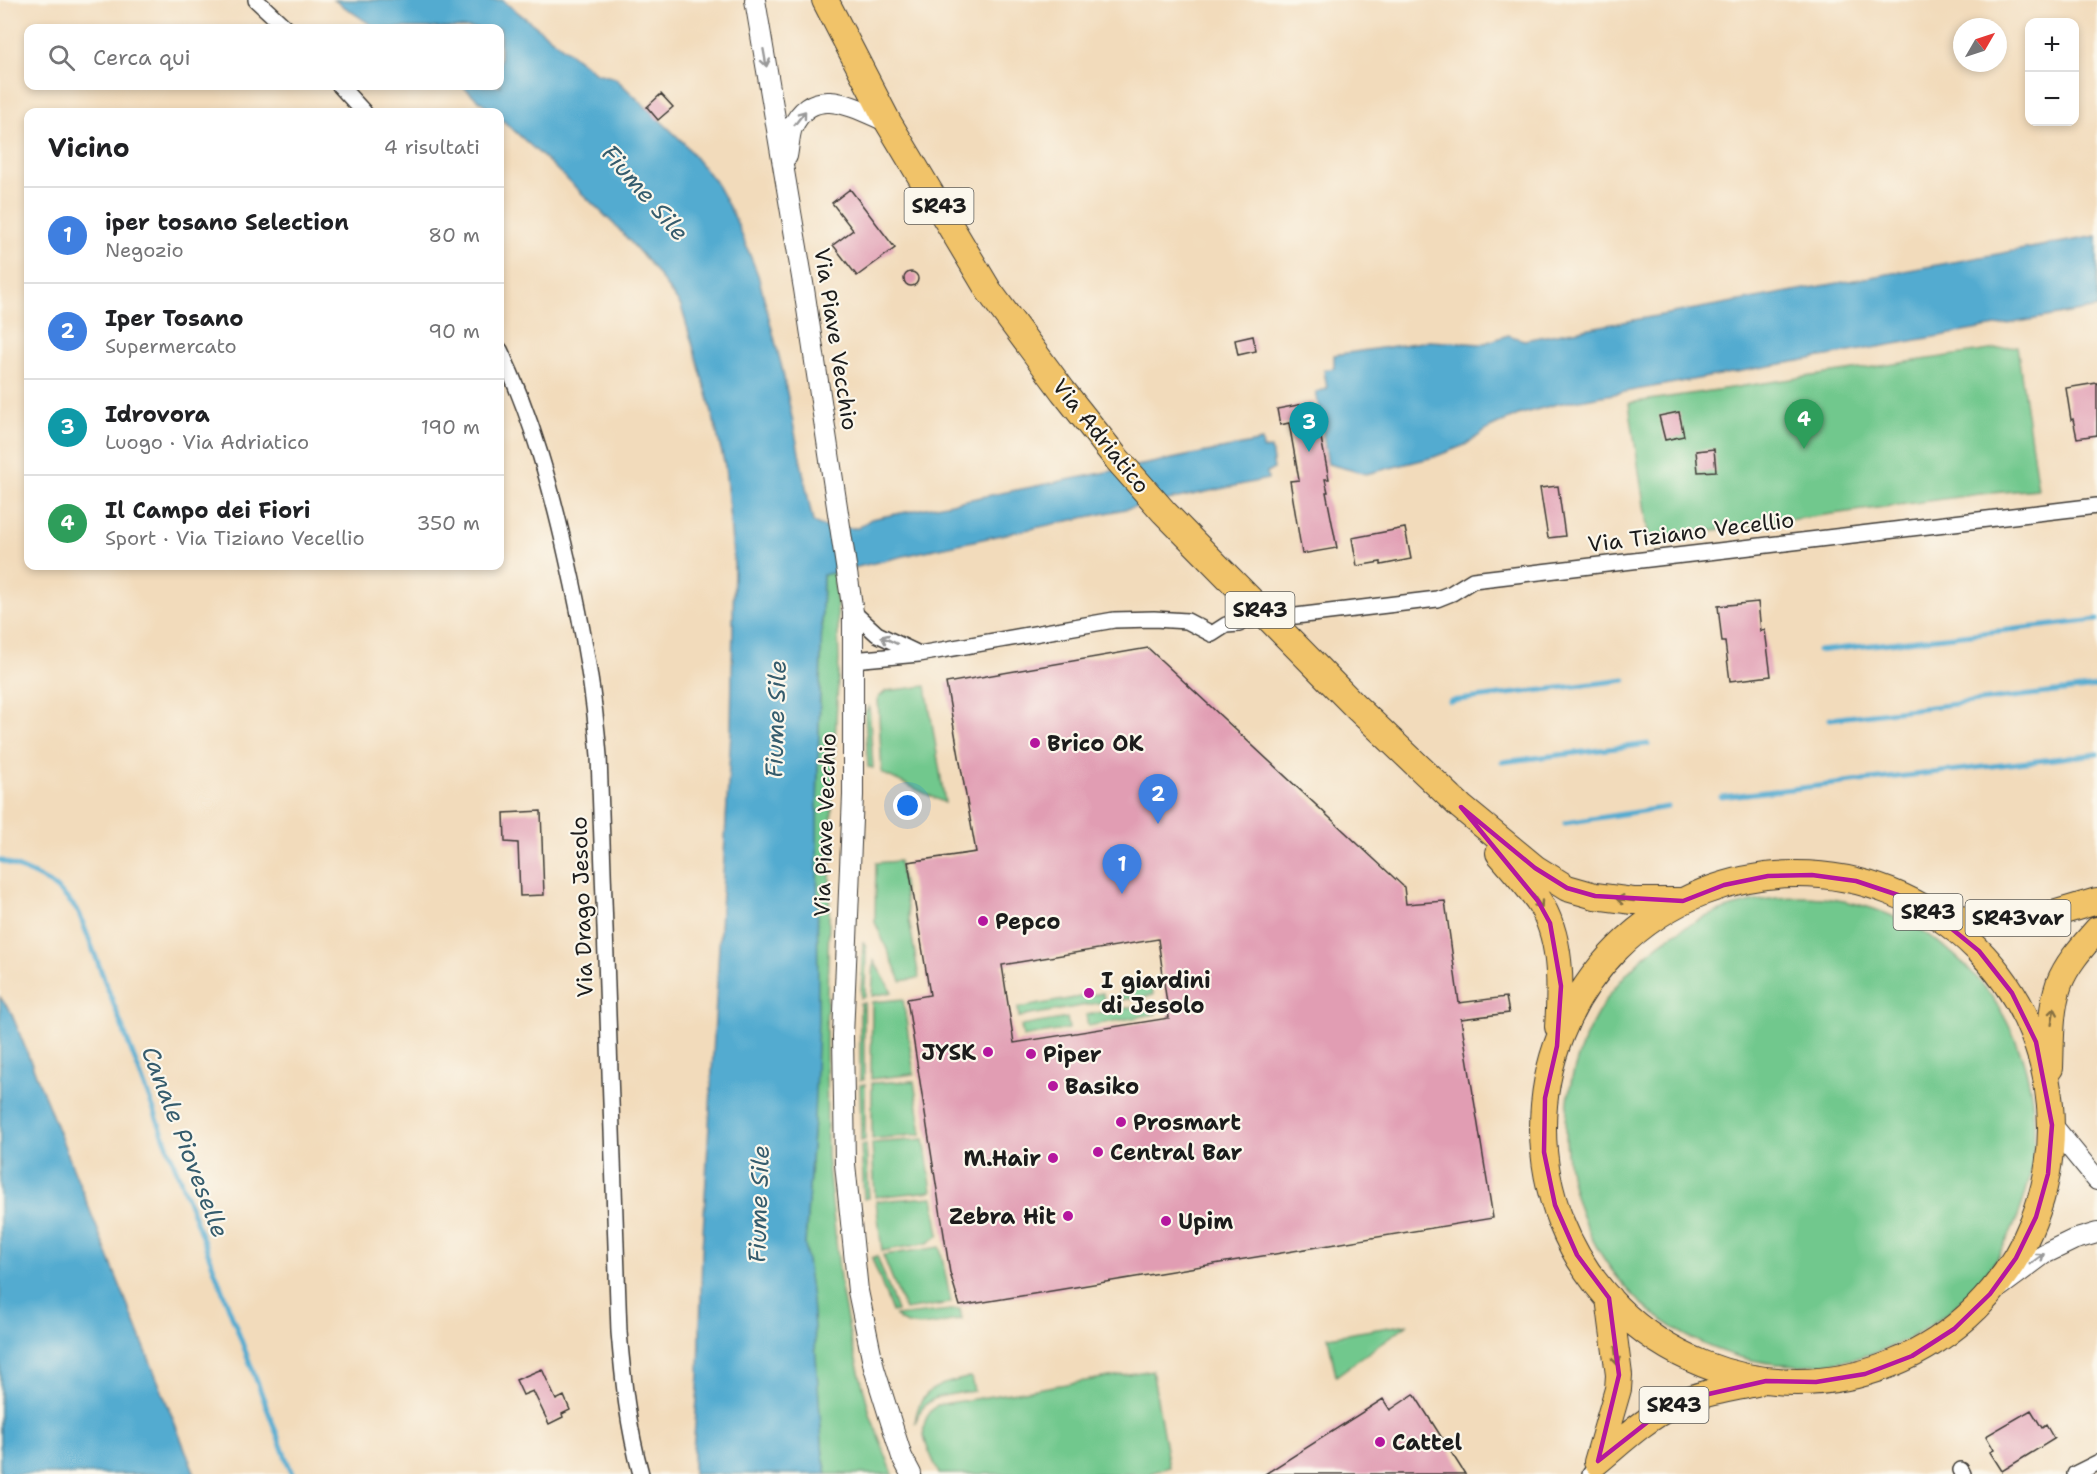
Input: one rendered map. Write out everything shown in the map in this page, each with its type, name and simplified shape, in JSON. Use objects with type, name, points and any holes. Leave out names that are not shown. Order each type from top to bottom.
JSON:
[{"type":"main road","name":"Via Adriatico","points":[[825,0],[888,122],[989,291],[1063,391],[1117,459],[1164,512],[1356,707],[1461,807],[1535,868],[1567,888],[1595,896],[1633,901],[1683,901]]},
{"type":"main road","name":"Via Adriatico","points":[[1461,807],[1538,901],[1550,923],[1561,986],[1557,1046]]},
{"type":"main road","name":"SR43","points":[[1812,874],[1856,881],[1898,895],[1936,916],[1978,951],[2012,993],[2036,1042],[2049,1095],[2052,1125],[2048,1174],[2036,1217],[2016,1258],[1990,1294],[1954,1329],[1912,1356],[1865,1374],[1816,1382],[1766,1381],[1722,1371],[1680,1354],[1642,1329],[1609,1298],[1577,1255],[1555,1205],[1544,1152],[1545,1098],[1557,1046],[1577,1001],[1606,961],[1641,927],[1683,901],[1735,882],[1767,876],[1812,874]]},
{"type":"main road","name":"SR43var","points":[[1936,916],[1971,919],[2040,918],[2097,901]]},
{"type":"main road","name":"SR43var","points":[[2049,1095],[2052,1022],[2059,984],[2076,954],[2097,930]]},
{"type":"main road","name":"SR43","points":[[1592,1471],[1618,1389],[1609,1298]]},
{"type":"main road","name":"SR43","points":[[1592,1471],[1659,1413],[1674,1405],[1707,1393],[1766,1381]]},
{"type":"street","points":[[256,0],[282,24]]},
{"type":"street","name":"Via Piave Vecchio","points":[[756,0],[853,612],[853,795],[843,1036],[845,1164],[858,1291],[868,1340],[898,1446],[911,1474]]},
{"type":"street","points":[[344,90],[360,108]]},
{"type":"street","name":"Via Piave Vecchio","points":[[785,173],[791,130],[798,118],[809,107],[823,101],[834,100],[888,122]]},
{"type":"street","name":"Via Drago Jesolo","points":[[504,360],[543,461],[576,600],[596,709],[600,756],[619,1332],[623,1384],[640,1474]]},
{"type":"street","name":"Via Tiziano Vecellio","points":[[1296,616],[1437,599],[1473,580],[2097,506]]},
{"type":"street","points":[[853,612],[877,634],[919,654]]},
{"type":"street","points":[[852,660],[919,654],[1114,620],[1187,621],[1212,634],[1226,625],[1239,624]]},
{"type":"street","points":[[2040,918],[2097,888]]},
{"type":"street","points":[[2052,1125],[2097,1180]]},
{"type":"street","points":[[1990,1294],[2044,1254],[2073,1240],[2097,1233]]},
{"type":"street","points":[[2075,1474],[2097,1463]]},
{"type":"highlighted area","points":[[1461,807],[1535,868],[1567,888],[1595,896],[1683,901],[1724,885],[1768,876],[1812,875],[1856,881],[1898,895],[1936,916],[1979,951],[2012,993],[2036,1042],[2052,1125],[2048,1174],[2036,1217],[2016,1258],[1990,1294],[1954,1329],[1912,1356],[1865,1374],[1816,1382],[1766,1381],[1691,1398],[1659,1413],[1598,1461],[1619,1375],[1609,1298],[1577,1255],[1555,1205],[1544,1152],[1545,1098],[1557,1046],[1561,986],[1550,923],[1538,901]]},
{"type":"green space","points":[[2017,346],[2038,489],[1980,494],[1649,539],[1629,403]]},
{"type":"green space","points":[[833,572],[839,659],[832,804],[826,1033],[827,1156],[841,1288],[851,1341],[871,1417],[893,1474],[827,1474],[823,1456],[805,1244],[814,1119],[817,806],[823,575]]},
{"type":"green space","points":[[926,686],[945,803],[882,773],[878,698],[886,691]]},
{"type":"green space","points":[[869,705],[873,768],[868,767],[865,714]]},
{"type":"green space","points":[[899,861],[919,978],[901,981],[875,922],[876,863]]},
{"type":"green space","points":[[1800,897],[1846,901],[1890,915],[1930,936],[1966,965],[1995,1001],[2016,1041],[2030,1085],[2034,1131],[2030,1177],[2016,1221],[1995,1261],[1966,1297],[1930,1326],[1890,1347],[1846,1361],[1800,1365],[1754,1361],[1710,1347],[1670,1326],[1634,1297],[1605,1261],[1584,1221],[1570,1177],[1566,1131],[1570,1085],[1584,1041],[1605,1001],[1634,965],[1670,936],[1710,915],[1754,901]]},
{"type":"green space","points":[[863,941],[866,947],[865,997],[861,998]]},
{"type":"green space","points":[[874,961],[892,992],[872,996]]},
{"type":"green space","points":[[1152,986],[1153,995],[1121,1000],[1120,991]]},
{"type":"green space","points":[[1103,993],[1104,1002],[1019,1017],[1018,1008]]},
{"type":"green space","points":[[903,999],[914,1074],[871,1079],[872,1002]]},
{"type":"green space","points":[[860,1003],[864,1003],[864,1080],[860,1080]]},
{"type":"green space","points":[[1154,1003],[1156,1014],[1088,1026],[1086,1015]]},
{"type":"green space","points":[[1067,1018],[1069,1029],[1023,1037],[1021,1026]]},
{"type":"green space","points":[[914,1081],[922,1134],[872,1139],[872,1083]]},
{"type":"green space","points":[[865,1084],[865,1140],[861,1141],[860,1085]]},
{"type":"green space","points":[[924,1139],[932,1191],[875,1197],[872,1143]]},
{"type":"green space","points":[[861,1145],[866,1145],[869,1198],[864,1199]]},
{"type":"green space","points":[[933,1197],[939,1235],[928,1243],[882,1251],[876,1201]]},
{"type":"green space","points":[[940,1247],[951,1303],[905,1310],[883,1255]]},
{"type":"green space","points":[[877,1256],[897,1311],[892,1312],[872,1258]]},
{"type":"green space","points":[[960,1309],[962,1319],[918,1326],[901,1321],[895,1316]]},
{"type":"green space","points":[[1408,1324],[1336,1376],[1328,1337]]},
{"type":"green space","points":[[1152,1370],[1169,1467],[1148,1474],[939,1474],[924,1438],[925,1421],[937,1405]]},
{"type":"green space","points":[[971,1377],[974,1391],[946,1395],[930,1401],[924,1406],[915,1424],[921,1402],[933,1389]]},
{"type":"water","name":"Fiume Sile","points":[[334,0],[502,0],[596,73],[615,78],[683,142],[716,183],[735,218],[758,275],[782,368],[813,522],[827,528],[858,528],[871,519],[1262,441],[1263,449],[1271,448],[1274,469],[1267,472],[1268,479],[921,552],[823,575],[817,806],[818,1020],[805,1244],[812,1300],[823,1456],[827,1474],[693,1474],[699,1375],[702,1251],[731,731],[734,565],[725,466],[708,397],[681,306],[651,265],[617,227],[504,122],[504,108],[488,108],[467,90],[504,90],[504,24],[370,24]]},
{"type":"water","points":[[2097,236],[2097,308],[1557,404],[1518,415],[1490,428],[1465,445],[1434,457],[1366,474],[1328,464],[1316,392],[1327,389],[1324,370],[1334,368],[1334,355],[1429,341],[1482,344],[1508,335],[1524,340]]},
{"type":"water","points":[[0,997],[11,1012],[195,1474],[0,1474]]},
{"type":"building","points":[[661,94],[673,107],[658,120],[647,107]]},
{"type":"building","points":[[850,189],[895,248],[857,276],[833,245],[853,230],[832,203]]},
{"type":"building","points":[[908,272],[914,272],[918,279],[914,286],[908,286],[904,282],[904,276]]},
{"type":"building","points":[[1253,336],[1256,351],[1238,355],[1235,340]]},
{"type":"building","points":[[2097,383],[2097,435],[2077,438],[2073,419],[2071,420],[2066,388]]},
{"type":"building","points":[[1314,402],[1329,479],[1325,479],[1328,492],[1326,492],[1337,548],[1302,554],[1290,481],[1299,480],[1289,423],[1280,425],[1277,409]]},
{"type":"building","points":[[1679,412],[1684,436],[1665,440],[1659,416]]},
{"type":"building","points":[[1714,449],[1716,471],[1698,472],[1696,451]]},
{"type":"building","points":[[1558,486],[1565,536],[1548,538],[1540,488]]},
{"type":"building","points":[[1405,528],[1411,559],[1381,565],[1381,562],[1357,566],[1352,538]]},
{"type":"building","points":[[1758,602],[1761,631],[1765,630],[1771,676],[1730,681],[1718,606]]},
{"type":"building","points":[[1148,648],[1404,887],[1406,904],[1445,901],[1459,1003],[1506,997],[1509,1013],[1461,1019],[1493,1218],[960,1306],[950,1273],[907,999],[930,995],[908,862],[976,852],[946,683]],"holes":[[[1158,939],[1169,1018],[1014,1043],[1002,965]]]},
{"type":"building","points":[[541,811],[544,895],[520,896],[518,843],[505,842],[504,813]]},
{"type":"building","points":[[542,1369],[556,1400],[564,1396],[570,1410],[562,1414],[563,1417],[549,1424],[533,1391],[523,1395],[516,1380]]},
{"type":"building","name":"Cattel","points":[[1414,1394],[1465,1474],[1265,1474],[1383,1399],[1390,1410]]},
{"type":"building","points":[[2031,1410],[2042,1428],[2046,1425],[2054,1439],[2002,1471],[1990,1452],[1994,1450],[1986,1436]]},
{"type":"waterway","points":[[1818,651],[2097,620]]},
{"type":"waterway","points":[[1450,701],[1625,680]]},
{"type":"waterway","points":[[1830,719],[2097,687]]},
{"type":"waterway","points":[[1502,762],[1648,744]]},
{"type":"waterway","points":[[1721,797],[2097,754]]},
{"type":"waterway","points":[[1565,823],[1668,807]]},
{"type":"waterway","name":"Canale Pioveselle","points":[[0,860],[53,886],[79,913],[292,1474]]},
{"type":"tunnel","points":[[1239,624],[1296,616]]},
{"type":"place","name":"Il Campo dei Fiori","points":[[1804,449]]},
{"type":"place","name":"Idrovora","points":[[1309,452]]},
{"type":"place","name":"Brico OK","points":[[1035,743]]},
{"type":"place","name":"Iper Tosano","points":[[1158,824]]},
{"type":"place","name":"iper tosano Selection","points":[[1122,894]]},
{"type":"place","name":"Pepco","points":[[983,921]]},
{"type":"place","name":"I giardini di Jesolo","points":[[1089,993]]},
{"type":"place","name":"JYSK","points":[[988,1052]]},
{"type":"place","name":"Piper","points":[[1031,1054]]},
{"type":"place","name":"Basiko","points":[[1053,1086]]},
{"type":"place","name":"Prosmart","points":[[1121,1122]]},
{"type":"place","name":"Central Bar","points":[[1098,1152]]},
{"type":"place","name":"M.Hair","points":[[1053,1158]]},
{"type":"place","name":"Zebra Hit","points":[[1068,1216]]},
{"type":"place","name":"Upim","points":[[1166,1221]]},
{"type":"place","name":"Cattel","points":[[1380,1442]]}]
